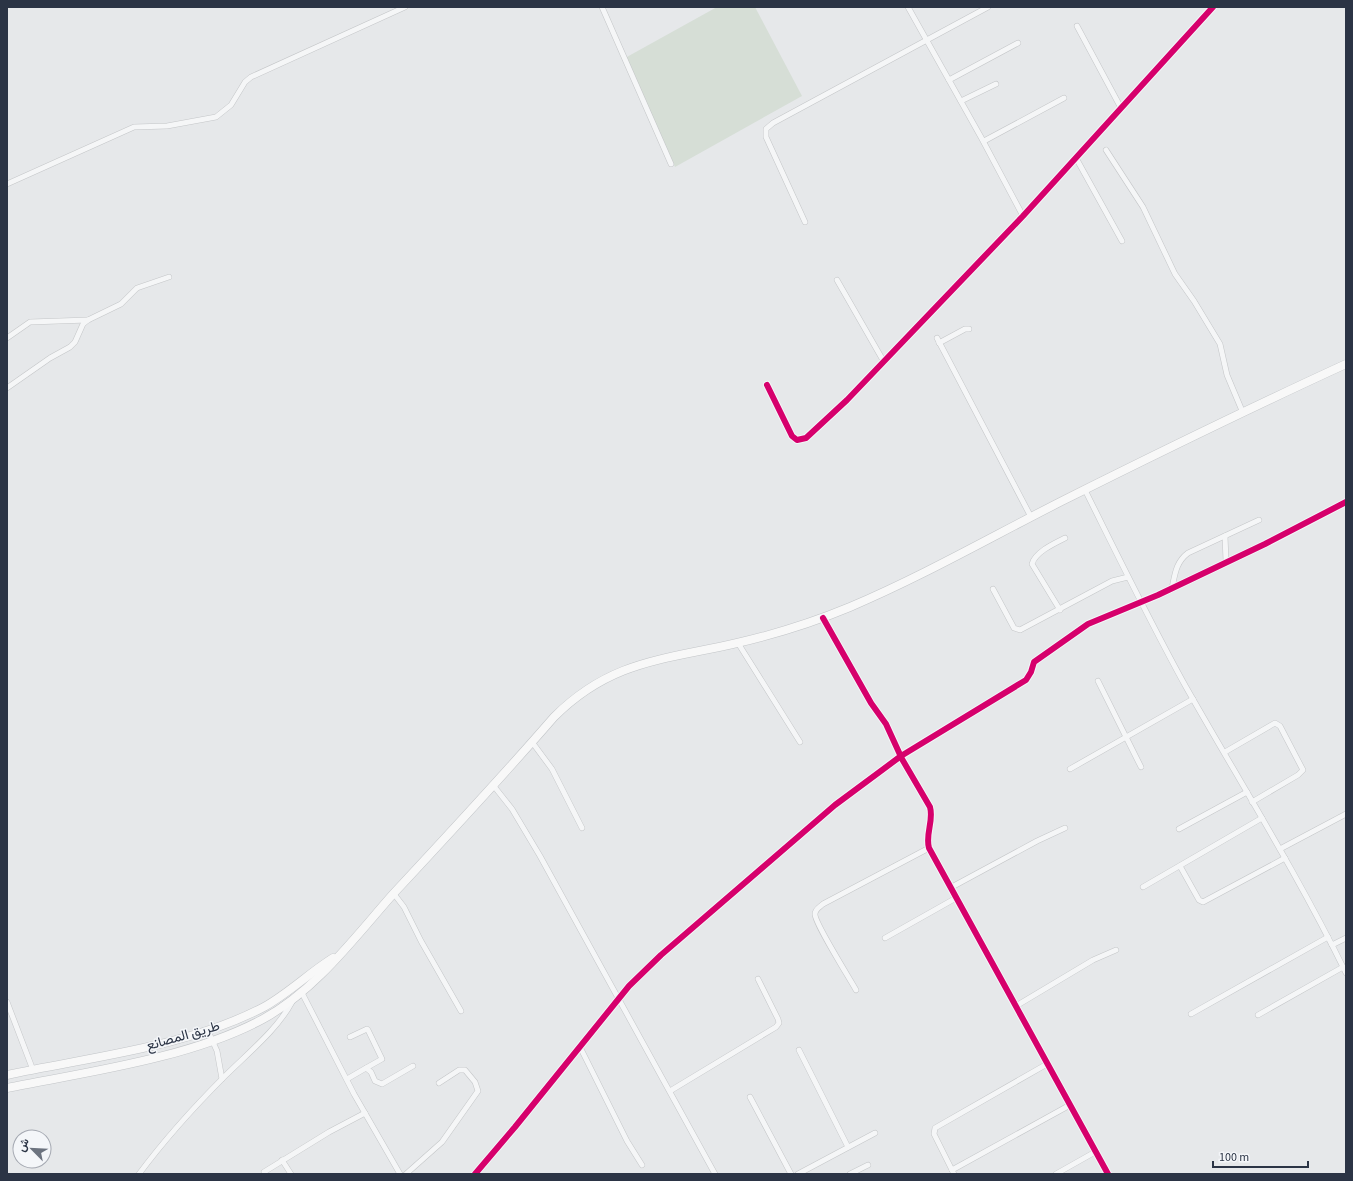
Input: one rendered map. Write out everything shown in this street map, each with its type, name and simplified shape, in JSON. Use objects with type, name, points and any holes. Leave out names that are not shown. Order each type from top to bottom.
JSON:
[{"type":"main road","name":"طريق المصانع","points":[[7,1088],[150,1058],[212,1040],[263,1019],[298,994],[324,972],[554,717],[578,695],[610,676],[664,658],[738,643],[823,618],[930,570],[1031,517],[1165,450],[1346,364]]},
{"type":"main road","name":"طريق المصانع","points":[[7,1075],[130,1050],[208,1031],[264,1007],[282,996],[318,967],[341,953]]},
{"type":"street","points":[[7,184],[134,127],[167,126],[216,117],[231,105],[245,82],[251,76],[405,7]]},
{"type":"street","points":[[602,7],[671,164]]},
{"type":"street","points":[[908,7],[925,41],[984,141],[1023,216]]},
{"type":"street","points":[[804,222],[766,137],[766,129],[773,123],[834,89],[988,7]]},
{"type":"street","points":[[767,385],[795,439],[801,440],[808,436],[847,400],[1023,216],[1213,7]]},
{"type":"street","points":[[1077,26],[1121,108]]},
{"type":"street","points":[[949,80],[1018,43]]},
{"type":"street","points":[[961,101],[996,84]]},
{"type":"street","points":[[984,141],[1064,98]]},
{"type":"street","points":[[1106,150],[1143,207],[1175,274],[1194,301],[1220,344],[1227,375],[1243,413]]},
{"type":"street","points":[[1076,158],[1122,241]]},
{"type":"street","points":[[7,388],[75,342],[83,324],[88,320],[121,304],[137,288],[169,278]]},
{"type":"street","points":[[837,280],[884,362]]},
{"type":"street","points":[[7,338],[30,322],[88,320]]},
{"type":"street","points":[[969,329],[965,329],[938,340],[1031,517]]},
{"type":"street","points":[[1085,490],[1141,602],[1194,699],[1285,858],[1345,970],[1258,1015]]},
{"type":"street","points":[[475,1174],[640,973],[835,805],[901,756],[1026,680],[1032,672],[1034,662],[1084,626],[1103,616],[1141,602],[1172,588],[1226,561],[1265,544],[1346,502]]},
{"type":"street","points":[[1172,588],[1176,568],[1182,558],[1188,553],[1258,520]]},
{"type":"street","points":[[1225,536],[1226,561]]},
{"type":"street","points":[[1060,610],[1032,564],[1034,559],[1065,538]]},
{"type":"street","points":[[993,589],[1014,628],[1022,630],[1112,581],[1128,577]]},
{"type":"street","points":[[823,618],[871,702],[886,724],[901,756],[931,810],[928,848],[1108,1174]]},
{"type":"street","points":[[738,643],[800,742]]},
{"type":"street","points":[[1098,682],[1141,767]]},
{"type":"street","points":[[1070,769],[1194,699]]},
{"type":"street","points":[[1225,752],[1275,722],[1280,726],[1303,770],[1298,775],[1252,802]]},
{"type":"street","points":[[532,742],[552,769],[582,828]]},
{"type":"street","points":[[493,785],[512,809],[540,856],[618,1000],[670,1091],[714,1174]]},
{"type":"street","points":[[1179,829],[1247,792]]},
{"type":"street","points":[[1280,849],[1346,814]]},
{"type":"street","points":[[1143,887],[1262,818]]},
{"type":"street","points":[[950,888],[1037,841],[1065,828]]},
{"type":"street","points":[[856,990],[823,932],[815,912],[823,904],[928,848]]},
{"type":"street","points":[[1180,866],[1199,900],[1203,902],[1285,858]]},
{"type":"street","points":[[394,894],[404,907],[421,941],[462,1011]]},
{"type":"street","points":[[885,938],[956,898]]},
{"type":"street","points":[[1191,1014],[1328,937]]},
{"type":"street","points":[[1332,945],[1346,938]]},
{"type":"street","points":[[1016,1006],[1093,960],[1116,950]]},
{"type":"street","points":[[670,1091],[776,1027],[779,1023],[778,1019],[758,979]]},
{"type":"street","points":[[139,1174],[187,1116],[287,1012],[298,994],[347,1079],[364,1113],[400,1174]]},
{"type":"street","points":[[7,1002],[33,1070]]},
{"type":"street","points":[[347,1079],[382,1059],[367,1029],[350,1037]]},
{"type":"street","points":[[208,1031],[218,1055],[222,1079]]},
{"type":"street","points":[[580,1047],[627,1141],[642,1165]]},
{"type":"street","points":[[799,1050],[848,1147]]},
{"type":"street","points":[[1048,1064],[935,1128],[934,1134],[953,1172],[1070,1105]]},
{"type":"street","points":[[366,1068],[371,1072],[375,1081],[382,1084],[413,1066]]},
{"type":"street","points":[[406,1174],[442,1142],[478,1091],[475,1082],[465,1070],[459,1070],[440,1083]]},
{"type":"street","points":[[750,1096],[791,1174]]},
{"type":"street","points":[[264,1172],[364,1113]]},
{"type":"street","points":[[798,1174],[875,1133]]},
{"type":"street","points":[[1056,1174],[1095,1152]]},
{"type":"street","points":[[282,1160],[291,1174]]},
{"type":"street","points":[[850,1174],[868,1165]]},
{"type":"shaded area","points":[[717,7],[755,7],[802,96],[675,167],[625,58]]},
{"type":"cycle path","points":[[767,385],[792,436],[797,440],[806,438],[847,400],[1023,216],[1213,7]]},
{"type":"cycle path","points":[[475,1174],[629,986],[661,955],[835,805],[901,756],[1026,680],[1031,672],[1034,662],[1088,624],[1158,595],[1265,544],[1346,502]]},
{"type":"cycle path","points":[[823,618],[871,703],[886,724],[902,759],[930,807],[931,817],[928,838],[929,848],[1108,1174]]}]
